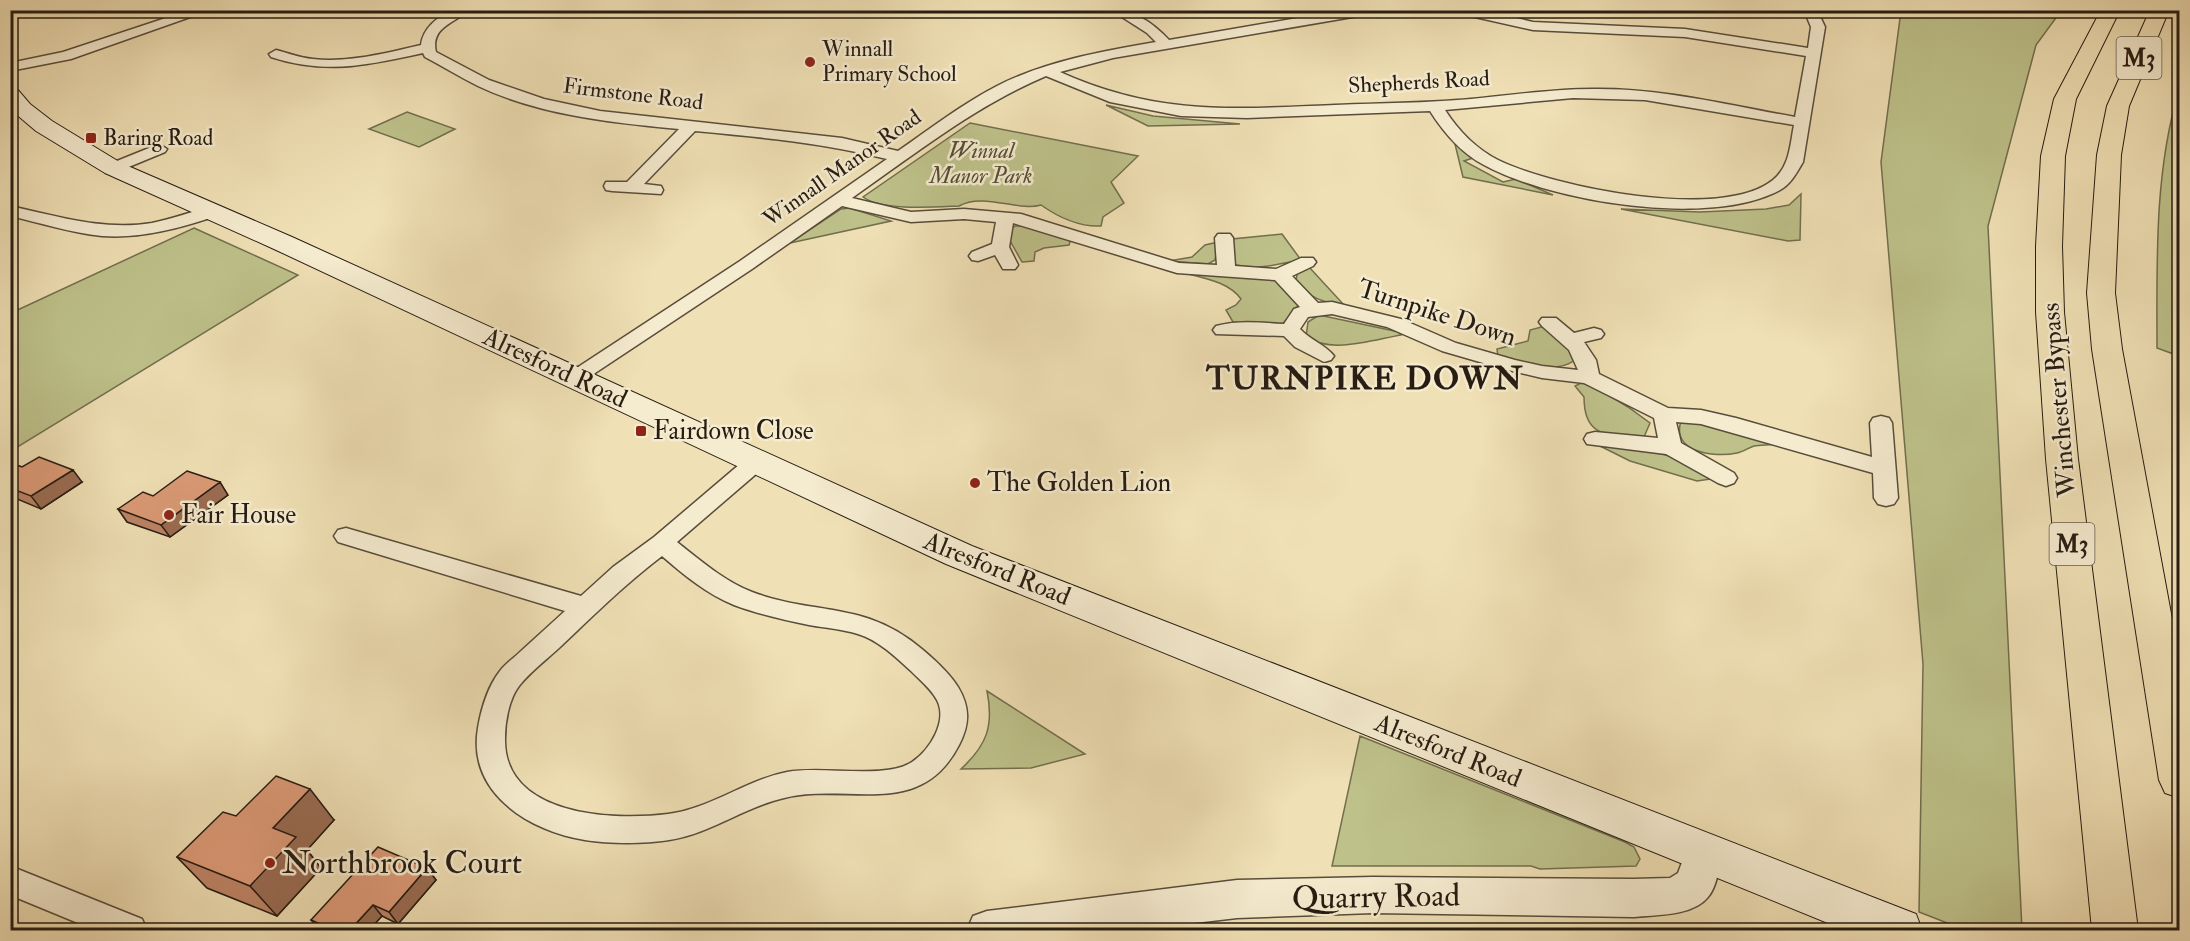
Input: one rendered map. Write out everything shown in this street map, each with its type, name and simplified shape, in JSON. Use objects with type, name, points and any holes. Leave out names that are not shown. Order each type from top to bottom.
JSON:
[{"type":"highway","name":"Winchester Bypass","points":[[2111,10],[2066,99],[2053,156],[2049,246],[2050,301],[2058,414],[2115,930]]},
{"type":"highway","name":"Winchester Bypass","points":[[2160,10],[2118,106],[2109,155],[2101,293],[2107,349],[2180,780]]},
{"type":"main road","name":"Alresford Road","points":[[10,95],[22,109],[44,126],[113,168],[576,377],[755,463],[959,555],[1895,929]]},
{"type":"street","points":[[10,67],[66,56],[204,10]]},
{"type":"street","points":[[275,54],[301,63],[335,65],[428,48],[432,31],[438,24],[463,10]]},
{"type":"street","points":[[1117,10],[1152,30],[1166,45]]},
{"type":"street","name":"Winnall Manor Road","points":[[576,377],[982,101],[1018,82],[1046,71],[1112,54],[1370,10]]},
{"type":"street","points":[[1462,10],[1533,26],[1684,33],[1813,53]]},
{"type":"street","points":[[1435,106],[1445,123],[1471,150],[1491,162],[1558,188],[1648,202],[1718,202],[1761,194],[1777,185],[1795,162],[1818,27],[1810,10]]},
{"type":"street","name":"Firmstone Road","points":[[428,48],[430,54],[472,79],[570,111],[790,135],[874,149],[901,157]]},
{"type":"street","name":"Shepherds Road","points":[[1046,71],[1079,88],[1123,102],[1189,113],[1234,115],[1435,106],[1548,96],[1617,94],[1671,99],[1800,122]]},
{"type":"street","points":[[631,188],[692,125]]},
{"type":"street","points":[[113,168],[159,149]]},
{"type":"street","points":[[612,186],[656,190]]},
{"type":"street","points":[[839,200],[911,217],[964,214],[1005,217],[1035,223],[1166,266],[1278,275],[1283,277],[1313,309],[1301,313],[1290,330]]},
{"type":"street","points":[[10,211],[115,231],[162,225],[210,212]]},
{"type":"street","points":[[1005,217],[1000,247],[1009,265]]},
{"type":"street","points":[[1224,238],[1226,270]]},
{"type":"street","points":[[978,256],[1000,247]]},
{"type":"street","points":[[1278,275],[1307,262]]},
{"type":"street","name":"Turnpike Down","points":[[1313,309],[1340,310],[1394,322],[1449,347],[1511,365],[1542,372],[1589,376],[1664,414],[1701,417],[1736,425],[1883,468]]},
{"type":"street","points":[[1549,322],[1586,357],[1590,366],[1589,376]]},
{"type":"street","points":[[1223,330],[1242,327],[1290,330],[1302,343],[1324,356]]},
{"type":"street","points":[[1569,340],[1594,334]]},
{"type":"street","points":[[1664,414],[1671,447]]},
{"type":"street","points":[[1881,423],[1886,498]]},
{"type":"street","points":[[1595,439],[1671,447],[1726,478]]},
{"type":"street","points":[[662,543],[716,585],[740,597],[766,606],[852,622],[872,628],[916,660],[946,692],[955,713],[948,739],[936,757],[921,771],[898,779],[871,782],[811,781],[786,784],[712,814],[669,827],[586,827],[561,820],[518,798],[507,789],[497,772],[491,751],[491,723],[496,702],[509,680],[641,557],[662,543],[755,463]]},
{"type":"street","points":[[346,536],[585,607]]},
{"type":"street","name":"Quarry Road","points":[[987,930],[1237,899],[1373,895],[1633,898],[1674,896],[1694,885],[1704,853]]},
{"type":"street","points":[[10,880],[125,929]]},
{"type":"green space","points":[[1901,11],[2061,11],[2036,45],[1988,226],[2022,930],[1965,930],[1919,912],[1923,664],[1881,162]]},
{"type":"green space","points":[[2179,90],[2180,275],[2174,319],[2179,356],[2157,348],[2157,250],[2165,153]]},
{"type":"green space","points":[[1106,105],[1153,116],[1240,124],[1148,126]]},
{"type":"green space","points":[[407,112],[455,129],[419,147],[369,129]]},
{"type":"green space","name":"Winnal Manor Park","points":[[970,123],[1138,156],[1111,182],[1124,203],[1103,217],[1101,226],[1093,226],[1070,220],[1041,205],[1022,206],[979,201],[959,206],[909,207],[883,204],[863,197]]},
{"type":"green space","points":[[1455,144],[1476,157],[1464,161],[1503,182],[1516,179],[1553,195],[1463,177]]},
{"type":"green space","points":[[1801,194],[1800,240],[1788,241],[1621,209],[1700,212],[1766,209],[1789,205]]},
{"type":"green space","points":[[850,208],[891,221],[790,243],[841,209]]},
{"type":"green space","points":[[1015,226],[1023,226],[1071,239],[1069,245],[1044,248],[1035,252],[1034,261],[1022,262],[1009,239],[1009,231]]},
{"type":"green space","points":[[194,228],[298,275],[11,451],[11,313]]},
{"type":"green space","points":[[1282,234],[1301,260],[1258,267],[1233,264],[1232,239]]},
{"type":"green space","points":[[1218,242],[1215,260],[1208,264],[1169,261],[1192,257],[1205,245]]},
{"type":"green space","points":[[1309,267],[1345,306],[1317,299],[1306,292],[1296,280],[1298,270]]},
{"type":"green space","points":[[1181,272],[1271,277],[1287,289],[1298,306],[1280,327],[1233,322],[1226,310],[1236,305],[1241,299],[1236,293],[1222,284]]},
{"type":"green space","points":[[1319,315],[1399,332],[1401,335],[1352,344],[1328,345],[1306,337],[1308,322]]},
{"type":"green space","points":[[1545,326],[1578,355],[1572,362],[1553,367],[1498,357],[1497,349],[1528,341],[1530,330]]},
{"type":"green space","points":[[1585,381],[1650,423],[1644,437],[1610,434],[1594,428],[1585,411],[1584,397],[1575,386]]},
{"type":"green space","points":[[1703,420],[1777,444],[1754,446],[1728,454],[1697,450],[1682,440],[1681,421]]},
{"type":"green space","points":[[1600,446],[1647,450],[1688,461],[1717,478],[1697,481],[1630,461]]},
{"type":"green space","points":[[987,691],[1085,754],[1031,768],[961,769],[977,752],[989,725]]},
{"type":"green space","points":[[1360,736],[1625,842],[1634,847],[1640,859],[1636,866],[1540,869],[1531,866],[1332,866]]},
{"type":"building","points":[[39,457],[73,470],[31,496],[10,488],[10,463],[22,467]]},
{"type":"building","points":[[187,471],[220,482],[161,525],[118,509],[143,492],[153,496]]},
{"type":"building","points":[[276,776],[310,789],[273,828],[296,837],[250,886],[177,857],[223,812],[236,816]]},
{"type":"building","points":[[378,847],[427,868],[389,912],[373,905],[350,930],[334,930],[311,920]]},
{"type":"place","name":"Winnall Primary School","points":[[810,62]]},
{"type":"place","name":"Baring Road","points":[[91,138]]},
{"type":"place","name":"Fairdown Close","points":[[641,431]]},
{"type":"place","name":"The Golden Lion","points":[[975,483]]},
{"type":"place","name":"Fair House","points":[[169,515]]},
{"type":"place","name":"Northbrook Court","points":[[270,863]]},
{"type":"district","name":"TURNPIKE DOWN","points":[[1365,379]]}]
